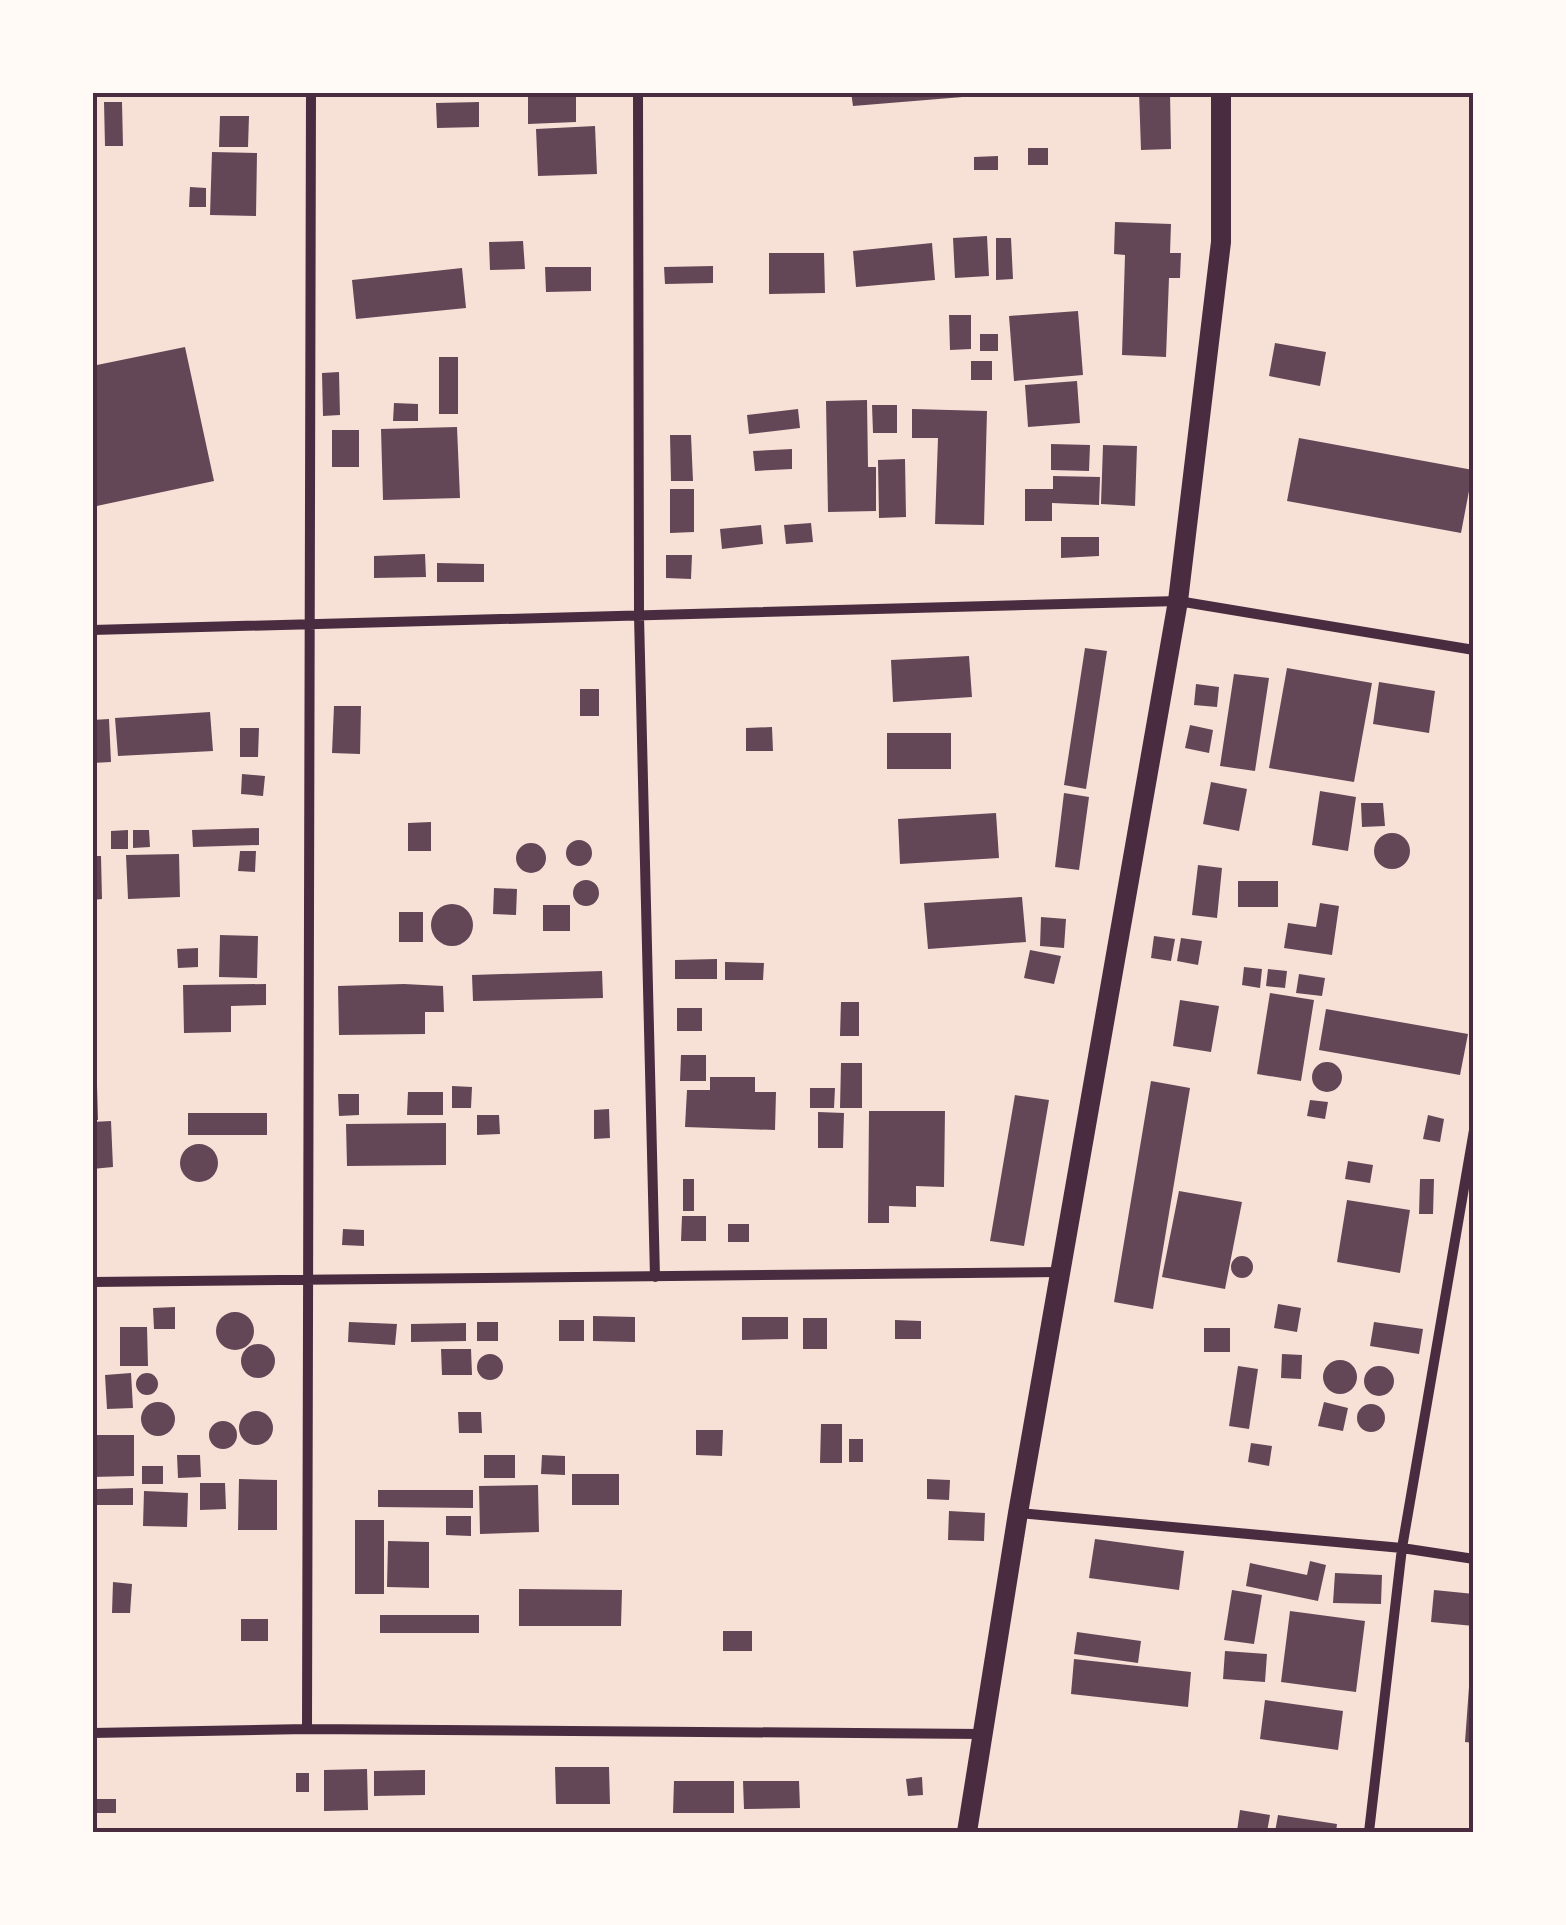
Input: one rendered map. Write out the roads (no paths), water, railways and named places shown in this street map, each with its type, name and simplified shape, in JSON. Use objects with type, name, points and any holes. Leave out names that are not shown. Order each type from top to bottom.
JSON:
[{"type":"main road","points":[[967,1832],[1018,1513],[1178,601],[1220,242],[1221,92]]},
{"type":"street","points":[[307,1729],[312,92]]},
{"type":"street","points":[[638,92],[639,616],[655,1276]]},
{"type":"street","points":[[92,630],[1178,601],[1474,650]]},
{"type":"street","points":[[1369,1832],[1402,1548],[1474,1130]]},
{"type":"street","points":[[92,1282],[1061,1272]]},
{"type":"street","points":[[1018,1513],[1402,1548],[1474,1559]]},
{"type":"street","points":[[92,1733],[307,1729],[983,1734]]}]
